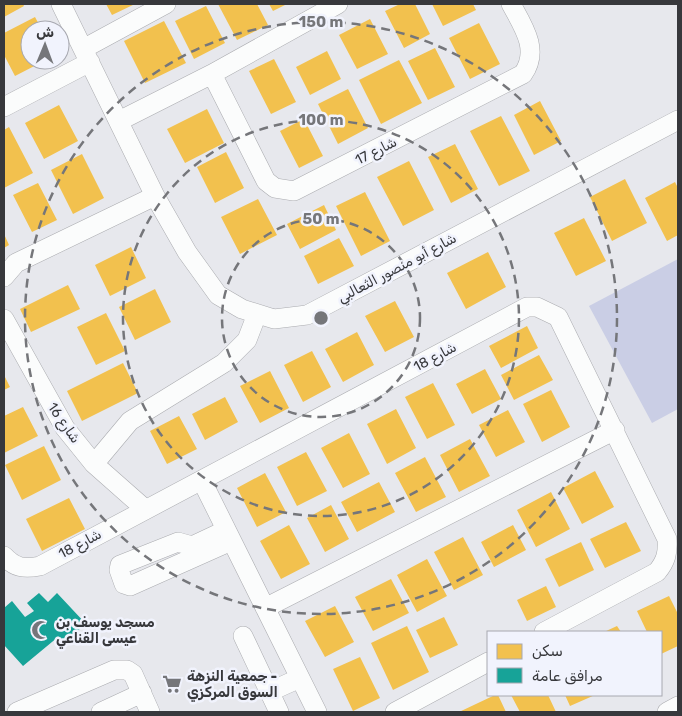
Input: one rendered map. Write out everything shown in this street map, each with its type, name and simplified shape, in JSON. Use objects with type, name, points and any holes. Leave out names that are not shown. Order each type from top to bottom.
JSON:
[{"type":"street","name":"شارع أبو منصور الثعالبي","points":[[61,4],[155,196],[187,252],[218,295],[242,309],[274,318],[307,315],[678,120]]},
{"type":"street","points":[[4,107],[166,4]]},
{"type":"street","points":[[119,121],[212,74],[338,4]]},
{"type":"street","name":"شارع 17","points":[[212,74],[266,181],[275,188],[294,192],[523,74],[530,60],[530,48],[525,31],[511,4]]},
{"type":"street","points":[[4,277],[16,264],[155,196]]},
{"type":"street","name":"شارع 18","points":[[7,559],[26,568],[40,566],[527,307],[542,308],[558,317],[667,539],[668,551],[665,562],[657,572],[546,631]]},
{"type":"street","points":[[94,464],[130,421],[224,363],[247,340],[257,314]]},
{"type":"street","name":"شارع 16","points":[[4,319],[65,428],[94,464],[145,509]]},
{"type":"street","points":[[265,608],[615,430]]},
{"type":"street","points":[[202,481],[317,712]]},
{"type":"street","points":[[194,551],[228,535]]},
{"type":"street","points":[[243,636],[279,712]]},
{"type":"street","points":[[395,712],[487,663]]},
{"type":"street","points":[[17,712],[114,670],[127,670],[133,674],[150,712]]},
{"type":"street","points":[[269,692],[300,678]]},
{"type":"street","points":[[101,712],[142,693]]},
{"type":"street","points":[[667,712],[678,706]]},
{"type":"shaded area","points":[[678,259],[678,409],[652,423],[589,306]]},
{"type":"building: سكن","points":[[4,4],[23,4],[24,6],[4,17]]},
{"type":"building: سكن","points":[[106,4],[135,4],[112,15]]},
{"type":"building: سكن","points":[[218,4],[257,4],[268,25],[237,40]]},
{"type":"building: سكن","points":[[269,4],[287,4],[273,11]]},
{"type":"building: سكن","points":[[400,4],[415,4],[430,34],[404,48],[385,11]]},
{"type":"building: سكن","points":[[432,4],[473,4],[476,10],[443,26]]},
{"type":"building: سكن","points":[[206,6],[225,43],[194,59],[175,21]]},
{"type":"building: سكن","points":[[370,19],[388,54],[357,69],[339,35]]},
{"type":"building: سكن","points":[[164,21],[186,63],[145,83],[124,41]]},
{"type":"building: سكن","points":[[479,23],[500,64],[470,79],[449,38]]},
{"type":"building: سكن","points":[[20,25],[20,70],[27,70],[15,76],[4,55],[4,33]]},
{"type":"building: سكن","points":[[435,48],[455,87],[428,100],[408,61]]},
{"type":"building: سكن","points":[[327,51],[341,79],[310,95],[296,67]]},
{"type":"building: سكن","points":[[274,59],[296,102],[271,114],[249,71]]},
{"type":"building: سكن","points":[[399,60],[422,103],[381,124],[359,80]]},
{"type":"building: سكن","points":[[348,89],[368,128],[338,144],[318,104]]},
{"type":"building: سكن","points":[[540,101],[561,141],[534,155],[514,115]]},
{"type":"building: سكن","points":[[59,105],[78,141],[44,159],[25,123]]},
{"type":"building: سكن","points":[[207,109],[224,143],[185,163],[167,129]]},
{"type":"building: سكن","points":[[501,116],[530,171],[499,186],[470,131]]},
{"type":"building: سكن","points":[[304,119],[323,156],[299,168],[280,131]]},
{"type":"building: سكن","points":[[9,127],[33,173],[4,188],[4,130]]},
{"type":"building: سكن","points":[[455,144],[478,189],[451,203],[428,157]]},
{"type":"building: سكن","points":[[226,152],[244,188],[215,203],[197,167]]},
{"type":"building: سكن","points":[[82,154],[104,198],[73,214],[51,170]]},
{"type":"building: سكن","points":[[409,161],[434,210],[403,226],[377,177]]},
{"type":"building: سكن","points":[[625,179],[647,223],[612,241],[590,197]]},
{"type":"building: سكن","points":[[675,182],[678,188],[678,235],[667,241],[645,198]]},
{"type":"building: سكن","points":[[38,183],[57,220],[32,232],[13,195]]},
{"type":"building: سكن","points":[[365,192],[390,241],[361,256],[336,206]]},
{"type":"building: سكن","points":[[258,199],[277,235],[240,254],[221,217]]},
{"type":"building: سكن","points":[[324,205],[336,230],[300,249],[287,224]]},
{"type":"building: سكن","points":[[584,218],[606,261],[576,276],[554,233]]},
{"type":"building: سكن","points":[[4,234],[9,245],[4,248]]},
{"type":"building: سكن","points":[[339,238],[354,266],[318,284],[304,256]]},
{"type":"building: سكن","points":[[131,247],[146,278],[110,296],[95,265]]},
{"type":"building: سكن","points":[[488,252],[506,287],[466,309],[447,273]]},
{"type":"building: سكن","points":[[68,285],[80,309],[31,332],[20,309]]},
{"type":"building: سكن","points":[[155,289],[171,322],[135,340],[119,307]]},
{"type":"building: سكن","points":[[395,301],[414,337],[385,352],[365,316]]},
{"type":"building: سكن","points":[[106,313],[125,351],[96,365],[77,327]]},
{"type":"building: سكن","points":[[527,326],[538,348],[501,368],[489,346]]},
{"type":"building: سكن","points":[[357,332],[374,365],[343,382],[325,349]]},
{"type":"building: سكن","points":[[312,351],[331,387],[303,402],[284,365]]},
{"type":"building: سكن","points":[[539,355],[553,380],[514,400],[501,375]]},
{"type":"building: سكن","points":[[123,363],[138,393],[82,421],[67,391]]},
{"type":"building: سكن","points":[[485,369],[501,399],[472,414],[456,384]]},
{"type":"building: سكن","points":[[270,371],[289,408],[260,423],[240,386]]},
{"type":"building: سكن","points":[[4,375],[10,387],[4,390]]},
{"type":"building: سكن","points":[[433,383],[455,425],[427,439],[405,397]]},
{"type":"building: سكن","points":[[551,390],[570,427],[542,442],[523,404]]},
{"type":"building: سكن","points":[[225,397],[238,422],[205,440],[192,414]]},
{"type":"building: سكن","points":[[23,407],[38,436],[4,453],[4,416]]},
{"type":"building: سكن","points":[[396,409],[416,448],[387,464],[367,424]]},
{"type":"building: سكن","points":[[508,410],[525,442],[496,457],[479,425]]},
{"type":"building: سكن","points":[[179,416],[197,449],[167,464],[150,431]]},
{"type":"building: سكن","points":[[349,433],[370,474],[343,488],[321,448]]},
{"type":"building: سكن","points":[[470,439],[490,476],[459,492],[440,455]]},
{"type":"building: سكن","points":[[44,446],[61,480],[22,500],[5,465]]},
{"type":"building: سكن","points":[[306,452],[327,491],[297,506],[277,467]]},
{"type":"building: سكن","points":[[425,457],[446,497],[416,512],[395,473]]},
{"type":"building: سكن","points":[[595,471],[614,507],[582,524],[563,488]]},
{"type":"building: سكن","points":[[265,473],[286,512],[257,527],[237,488]]},
{"type":"building: سكن","points":[[379,482],[395,512],[357,532],[341,502]]},
{"type":"building: سكن","points":[[551,492],[570,529],[536,547],[517,510]]},
{"type":"building: سكن","points":[[69,498],[85,529],[42,551],[26,519]]},
{"type":"building: سكن","points":[[331,505],[349,539],[325,552],[307,518]]},
{"type":"building: سكن","points":[[626,522],[641,551],[605,568],[590,539]]},
{"type":"building: سكن","points":[[289,525],[310,564],[281,579],[260,541]]},
{"type":"building: سكن","points":[[513,525],[526,550],[494,567],[481,542]]},
{"type":"building: سكن","points":[[463,537],[483,575],[454,590],[434,552]]},
{"type":"building: سكن","points":[[581,542],[594,570],[559,587],[545,559]]},
{"type":"building: سكن","points":[[427,559],[447,596],[417,612],[397,575]]},
{"type":"building: سكن","points":[[391,579],[409,613],[373,631],[355,597]]},
{"type":"building: سكن","points":[[546,586],[556,607],[527,621],[517,600]]},
{"type":"building: سكن","points":[[669,596],[678,614],[678,646],[662,654],[662,631],[647,631],[637,611]]},
{"type":"building: سكن","points":[[335,606],[354,642],[325,657],[305,621]]},
{"type":"building: سكن","points":[[444,617],[458,645],[430,658],[416,630]]},
{"type":"building: سكن","points":[[407,626],[429,672],[393,690],[371,643]]},
{"type":"building: سكن","points":[[617,626],[620,631],[606,631]]},
{"type":"building: سكن","points":[[360,657],[380,698],[353,711],[333,669]]},
{"type":"building: سكن","points":[[493,696],[498,696],[506,712],[459,712]]},
{"type":"building: سكن","points":[[512,696],[548,696],[556,712],[520,712]]},
{"type":"building: سكن","points":[[565,696],[593,696],[570,706]]},
{"type":"building: مرافق عامة","name":"مسجد يوسف بن عيسى القناعي","points":[[39,593],[48,602],[57,593],[86,624],[64,642],[58,637],[23,666],[4,645],[4,608],[12,601],[25,617],[34,611],[27,603]]},
{"type":"place","name":"مسجد يوسف بن عيسى القناعي","points":[[41,630]]},
{"type":"place","name":"جمعية النزهة - السوق المركزي","points":[[172,684]]}]
